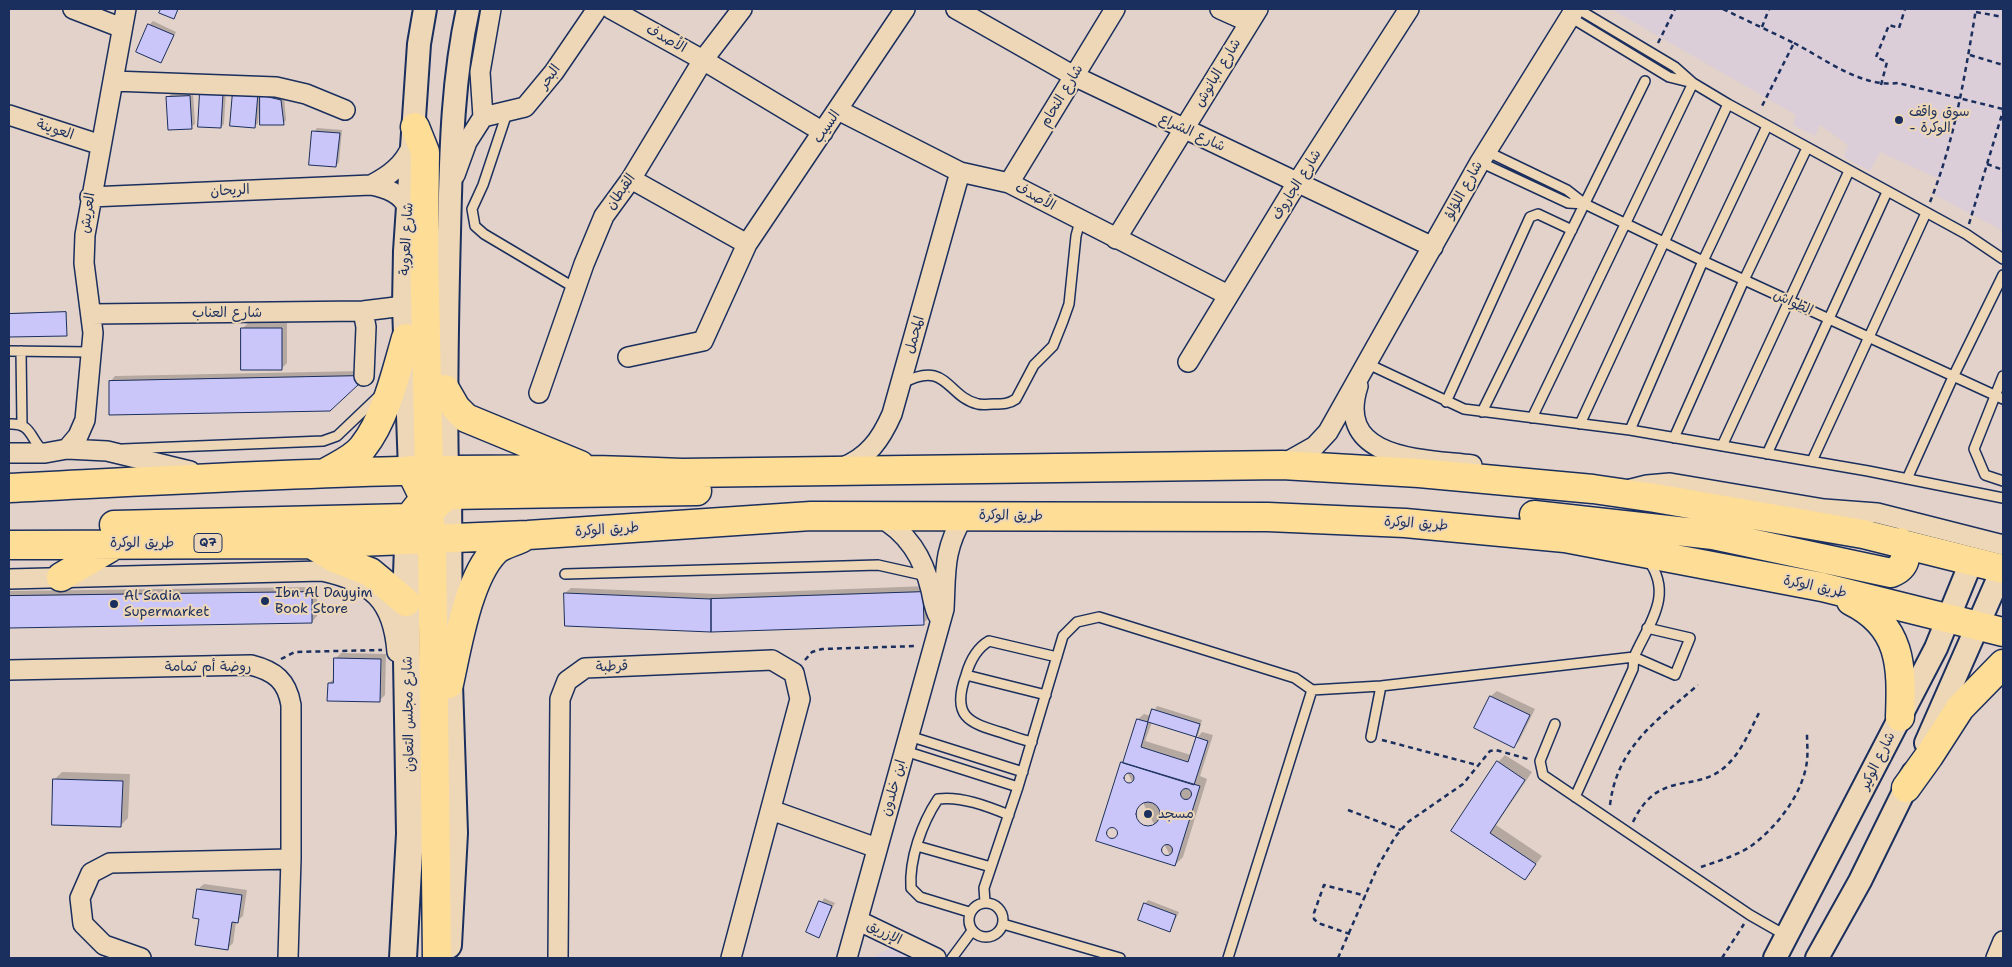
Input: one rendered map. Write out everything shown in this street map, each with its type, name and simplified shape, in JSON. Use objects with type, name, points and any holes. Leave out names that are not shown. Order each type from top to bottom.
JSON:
[{"type":"highway","points":[[415,132],[425,152],[424,251],[437,958]]},
{"type":"highway","points":[[321,474],[350,459],[363,447],[376,424],[392,383],[406,338]]},
{"type":"highway","points":[[445,389],[456,408],[466,418],[591,469]]},
{"type":"highway","name":"طريق الوكرة","points":[[9,545],[118,543],[310,544],[429,504],[591,469],[682,473],[1282,465],[1419,473],[1618,493],[1804,522],[1900,542],[2003,568]]},
{"type":"highway","points":[[9,528],[429,504],[1162,483],[1228,466]]},
{"type":"highway","name":"طريق الوكرة","points":[[9,488],[321,474],[429,504],[528,535],[811,516],[1268,517],[1405,523],[1565,538],[1822,587],[1953,641],[1991,629]]},
{"type":"highway","points":[[1268,517],[1356,504],[1510,513],[1713,535],[1891,573],[1903,564],[1906,557],[1905,549],[1900,542]]},
{"type":"highway","points":[[449,684],[461,626],[481,570],[496,550],[528,535]]},
{"type":"highway","points":[[61,577],[118,543]]},
{"type":"highway","points":[[310,544],[336,559],[370,572],[406,602]]},
{"type":"highway","points":[[1822,587],[1868,609],[1890,635],[1897,650],[1900,668],[1900,717]]},
{"type":"highway","points":[[1906,788],[1930,756],[1960,708],[2003,664]]},
{"type":"main road","name":"شارع مجلس التعاون","points":[[404,958],[410,834],[406,602],[429,504]]},
{"type":"main road","points":[[429,504],[449,684],[454,833],[448,958]]},
{"type":"street","points":[[73,9],[122,28]]},
{"type":"street","name":"العريش","points":[[67,449],[78,436],[85,420],[93,333],[84,263],[85,235],[90,197],[126,9]]},
{"type":"street","name":"شارع العروبة","points":[[425,9],[420,44],[408,208],[404,306],[406,338],[429,504]]},
{"type":"street","points":[[429,504],[445,389],[454,105],[468,9]]},
{"type":"street","points":[[450,194],[459,160],[483,117],[480,72],[491,9]]},
{"type":"street","name":"البحر","points":[[483,117],[525,107],[534,98],[597,9]]},
{"type":"street","name":"الأصدف","points":[[611,9],[703,60],[823,132]]},
{"type":"street","name":"القبطان","points":[[539,394],[575,288],[604,216],[631,179],[703,60],[742,9]]},
{"type":"street","name":"السيب","points":[[628,357],[703,341],[748,244],[905,9]]},
{"type":"street","name":"شارع الشراع","points":[[956,9],[1074,76],[1183,130],[1433,247]]},
{"type":"street","name":"شارع النحام","points":[[1009,183],[1115,9]]},
{"type":"street","points":[[1220,9],[1253,16]]},
{"type":"street","name":"شارع الجاروف","points":[[1188,362],[1297,183],[1409,9]]},
{"type":"street","name":"شارع اللؤلؤ","points":[[1282,465],[1315,446],[1328,432],[1365,370],[1483,156],[1574,12]]},
{"type":"street","name":"شارع البانوش","points":[[1116,239],[1253,16]]},
{"type":"street","points":[[112,81],[276,87],[306,94],[345,110]]},
{"type":"street","name":"الأصدف","points":[[838,110],[960,172],[1009,183],[1228,295]]},
{"type":"street","name":"العوينة","points":[[9,115],[101,145]]},
{"type":"street","name":"الريحان","points":[[90,197],[371,184],[386,178],[398,167],[408,154],[415,132]]},
{"type":"street","name":"المحمل","points":[[833,471],[853,463],[870,451],[884,434],[901,384],[960,172]]},
{"type":"street","points":[[631,179],[748,244]]},
{"type":"street","name":"الريحان","points":[[371,184],[394,193],[404,200],[408,208]]},
{"type":"street","name":"شارع العناب","points":[[91,314],[363,311],[404,306]]},
{"type":"street","points":[[363,311],[366,327],[364,376]]},
{"type":"street","name":"شارع اللؤلؤ","points":[[1365,370],[1354,404],[1355,415],[1364,435],[1381,450],[1396,456],[1518,470],[1555,486]]},
{"type":"street","points":[[85,420],[97,442],[107,451]]},
{"type":"street","name":"طريق الوكرة","points":[[9,453],[45,453],[67,449],[107,451],[171,468],[238,477]]},
{"type":"street","points":[[1618,493],[1646,484],[1670,484],[1824,509],[1877,513],[2003,546]]},
{"type":"street","name":"ابن خلدون","points":[[847,958],[859,921],[940,617],[944,609],[946,557],[956,528],[964,515]]},
{"type":"street","points":[[877,516],[891,524],[914,547],[927,576],[935,611],[940,617]]},
{"type":"street","name":"شارع الوكير","points":[[1817,958],[1860,882],[1906,788],[1953,641],[1972,560]]},
{"type":"street","points":[[1991,629],[2003,568]]},
{"type":"street","points":[[9,579],[322,571],[350,577],[371,590],[386,608],[396,633],[399,682],[409,696]]},
{"type":"street","name":"شارع الوكير","points":[[1775,958],[1900,717],[1953,641]]},
{"type":"street","name":"قرطبة","points":[[558,958],[560,699],[567,681],[585,668],[772,660],[794,672]]},
{"type":"street","name":"روضة أم ثمامة","points":[[9,670],[251,665],[269,670],[281,679],[289,692],[291,705],[292,859],[288,958]]},
{"type":"street","points":[[731,958],[772,810],[800,699],[794,672]]},
{"type":"street","points":[[772,810],[877,848]]},
{"type":"street","points":[[141,958],[104,945],[83,924],[80,898],[91,874],[110,863],[292,859]]},
{"type":"street","name":"الإزريق","points":[[859,921],[936,958]]},
{"type":"street","points":[[1996,958],[2003,941]]},
{"type":"lane","points":[[1574,12],[1653,53],[1679,70],[1693,83],[1728,104],[1966,234],[2003,259]]},
{"type":"lane","points":[[1574,12],[1669,77],[1693,83]]},
{"type":"lane","points":[[1482,412],[1645,81]]},
{"type":"lane","points":[[1532,418],[1693,83]]},
{"type":"lane","points":[[1580,424],[1728,104]]},
{"type":"lane","points":[[506,113],[483,185],[472,209],[475,226],[484,234],[575,288]]},
{"type":"lane","points":[[1630,430],[1704,261],[1767,126]]},
{"type":"lane","points":[[1674,438],[1744,280],[1807,148]]},
{"type":"lane","name":"الطواش","points":[[1483,156],[1572,192],[1585,204],[1625,224],[2003,399]]},
{"type":"lane","points":[[1722,446],[1849,171]]},
{"type":"lane","points":[[1767,454],[1827,319],[1887,192]]},
{"type":"lane","points":[[1812,462],[1926,213]]},
{"type":"lane","points":[[1446,402],[1530,217],[1538,214],[1572,230]]},
{"type":"lane","points":[[901,384],[912,378],[929,375],[948,382],[964,397],[979,404],[1002,404],[1016,399],[1034,365],[1053,346],[1066,313],[1073,275],[1076,236],[1080,220]]},
{"type":"lane","points":[[1907,479],[1953,377],[2003,275]]},
{"type":"lane","points":[[9,350],[91,352]]},
{"type":"lane","points":[[21,351],[22,425]]},
{"type":"lane","points":[[1365,370],[1464,409],[1630,430],[2003,498]]},
{"type":"lane","points":[[2003,376],[1974,449],[1985,475],[2003,481]]},
{"type":"lane","points":[[107,451],[136,448],[323,442],[337,436],[392,383]]},
{"type":"lane","points":[[9,424],[22,425],[27,428],[45,453]]},
{"type":"lane","points":[[1973,493],[2003,505]]},
{"type":"lane","points":[[1576,796],[1633,669],[1634,657],[1657,611],[1660,592],[1657,573],[1642,554]]},
{"type":"lane","points":[[565,574],[878,565],[927,576]]},
{"type":"lane","points":[[985,902],[984,888],[1023,772],[1062,636],[1077,622],[1099,617],[1295,678],[1312,690],[1381,686],[1634,657],[1675,675],[1690,638],[1647,628]]},
{"type":"lane","points":[[1032,742],[974,725],[961,707],[966,674],[981,646],[989,641],[1057,657]]},
{"type":"lane","points":[[966,674],[1046,695]]},
{"type":"lane","points":[[1371,737],[1381,686]]},
{"type":"lane","points":[[1228,958],[1312,690]]},
{"type":"lane","points":[[1555,724],[1540,761],[1543,775],[1750,915],[1788,936]]},
{"type":"lane","points":[[907,744],[1023,772]]},
{"type":"lane","points":[[907,744],[1018,788]]},
{"type":"lane","points":[[970,912],[920,897],[911,888],[910,877],[918,846],[938,799],[949,797],[979,804],[1009,815]]},
{"type":"lane","points":[[918,846],[991,867]]},
{"type":"lane","points":[[985,902],[996,905],[1002,914],[1003,924],[998,933],[989,937],[980,936],[972,931],[968,922],[970,912],[976,905],[985,902]]},
{"type":"lane","points":[[1003,924],[1120,958]]},
{"type":"lane","points":[[952,958],[972,931]]},
{"type":"path","points":[[1653,53],[1675,9]]},
{"type":"path","points":[[1723,9],[1861,78],[1881,85],[1898,83],[2003,110],[1966,234]]},
{"type":"path","points":[[1762,27],[1769,9]]},
{"type":"path","points":[[1881,85],[1887,62],[1876,57],[1889,25],[1898,28],[1905,9]]},
{"type":"path","points":[[1926,213],[1943,170],[1970,56],[1976,10],[2003,16]]},
{"type":"path","points":[[1756,120],[1794,43]]},
{"type":"path","points":[[1970,56],[2003,65]]},
{"type":"path","points":[[1987,164],[2003,170]]},
{"type":"path","points":[[794,672],[812,652],[822,649],[932,646]]},
{"type":"path","points":[[269,670],[281,659],[295,652],[397,650]]},
{"type":"path","points":[[1608,819],[1612,787],[1622,761],[1637,738],[1698,685]]},
{"type":"path","points":[[1628,833],[1638,812],[1648,798],[1664,788],[1709,777],[1727,766],[1745,741],[1759,713]]},
{"type":"path","points":[[1686,872],[1738,853],[1750,846],[1786,810],[1799,788],[1807,762],[1807,734]]},
{"type":"path","points":[[1371,737],[1477,766]]},
{"type":"path","points":[[1338,958],[1378,866],[1408,822],[1463,784],[1490,750],[1540,761]]},
{"type":"path","points":[[1348,810],[1401,830]]},
{"type":"path","points":[[1350,934],[1318,923],[1314,919],[1314,913],[1324,885],[1366,896]]},
{"type":"path","points":[[1722,958],[1750,915]]},
{"type":"shaded area","name":"سوق واقف - الوكرة","points":[[1611,9],[2003,9],[2003,231],[1935,195],[1939,179],[1880,152],[1870,171],[1844,157],[1848,145],[1820,125],[1815,136],[1793,125],[1796,115]]},
{"type":"shaded area","points":[[893,946],[919,958],[872,958]]},
{"type":"building","points":[[161,9],[178,9],[174,19],[159,13]]},
{"type":"building","points":[[148,24],[174,35],[161,63],[136,52]]},
{"type":"building","points":[[233,91],[258,93],[255,128],[230,126]]},
{"type":"building","points":[[200,92],[223,93],[221,128],[198,127]]},
{"type":"building","points":[[260,95],[281,100],[284,125],[260,125]]},
{"type":"building","points":[[190,96],[192,129],[168,130],[166,97]]},
{"type":"building","points":[[312,131],[340,133],[336,167],[309,165]]},
{"type":"building","points":[[66,312],[67,336],[9,337],[9,314]]},
{"type":"building","points":[[241,328],[282,328],[282,370],[241,370]]},
{"type":"building","points":[[358,376],[359,384],[330,411],[109,415],[109,381]]},
{"type":"building","points":[[312,592],[312,623],[9,628],[9,596]]},
{"type":"building","points":[[923,592],[924,625],[711,632],[711,599]]},
{"type":"building","points":[[564,593],[711,599],[711,632],[565,626]]},
{"type":"building","points":[[334,658],[381,659],[380,702],[327,701],[328,683],[333,683]]},
{"type":"building","points":[[1490,696],[1530,715],[1514,748],[1474,728]]},
{"type":"building","points":[[1152,709],[1200,724],[1196,737],[1148,722]]},
{"type":"building","name":"مسجد","points":[[1137,719],[1148,722],[1141,747],[1188,762],[1196,737],[1208,741],[1194,785],[1123,763]]},
{"type":"building","points":[[1497,761],[1525,780],[1490,833],[1536,864],[1525,880],[1451,831]]},
{"type":"building","name":"مسجد","points":[[1121,762],[1200,786],[1175,866],[1096,841]]},
{"type":"building","points":[[1127,773],[1131,773],[1134,778],[1133,782],[1127,783],[1124,780],[1124,776]]},
{"type":"building","points":[[53,779],[123,781],[121,827],[52,825]]},
{"type":"building","points":[[1184,789],[1188,789],[1191,794],[1190,798],[1184,799],[1181,796],[1181,792]]},
{"type":"building","points":[[1148,802],[1156,806],[1160,814],[1156,822],[1148,826],[1140,822],[1136,814],[1140,806]]},
{"type":"building","points":[[1110,828],[1114,828],[1117,833],[1116,837],[1110,838],[1107,835],[1107,831]]},
{"type":"building","points":[[1165,845],[1169,845],[1172,850],[1171,854],[1165,855],[1162,852],[1162,848]]},
{"type":"building","points":[[197,889],[242,895],[238,923],[232,922],[228,950],[195,945],[199,919],[193,918]]},
{"type":"building","points":[[819,901],[832,906],[819,938],[806,932]]},
{"type":"building","points":[[1144,903],[1176,915],[1170,932],[1138,920]]},
{"type":"place","name":"سوق واقف - الوكرة","points":[[1899,120]]},
{"type":"place","name":"Ibn Al Dayyim Book Store","points":[[265,601]]},
{"type":"place","name":"Al Sadia Supermarket","points":[[114,604]]},
{"type":"place","name":"مسجد","points":[[1148,814]]}]
